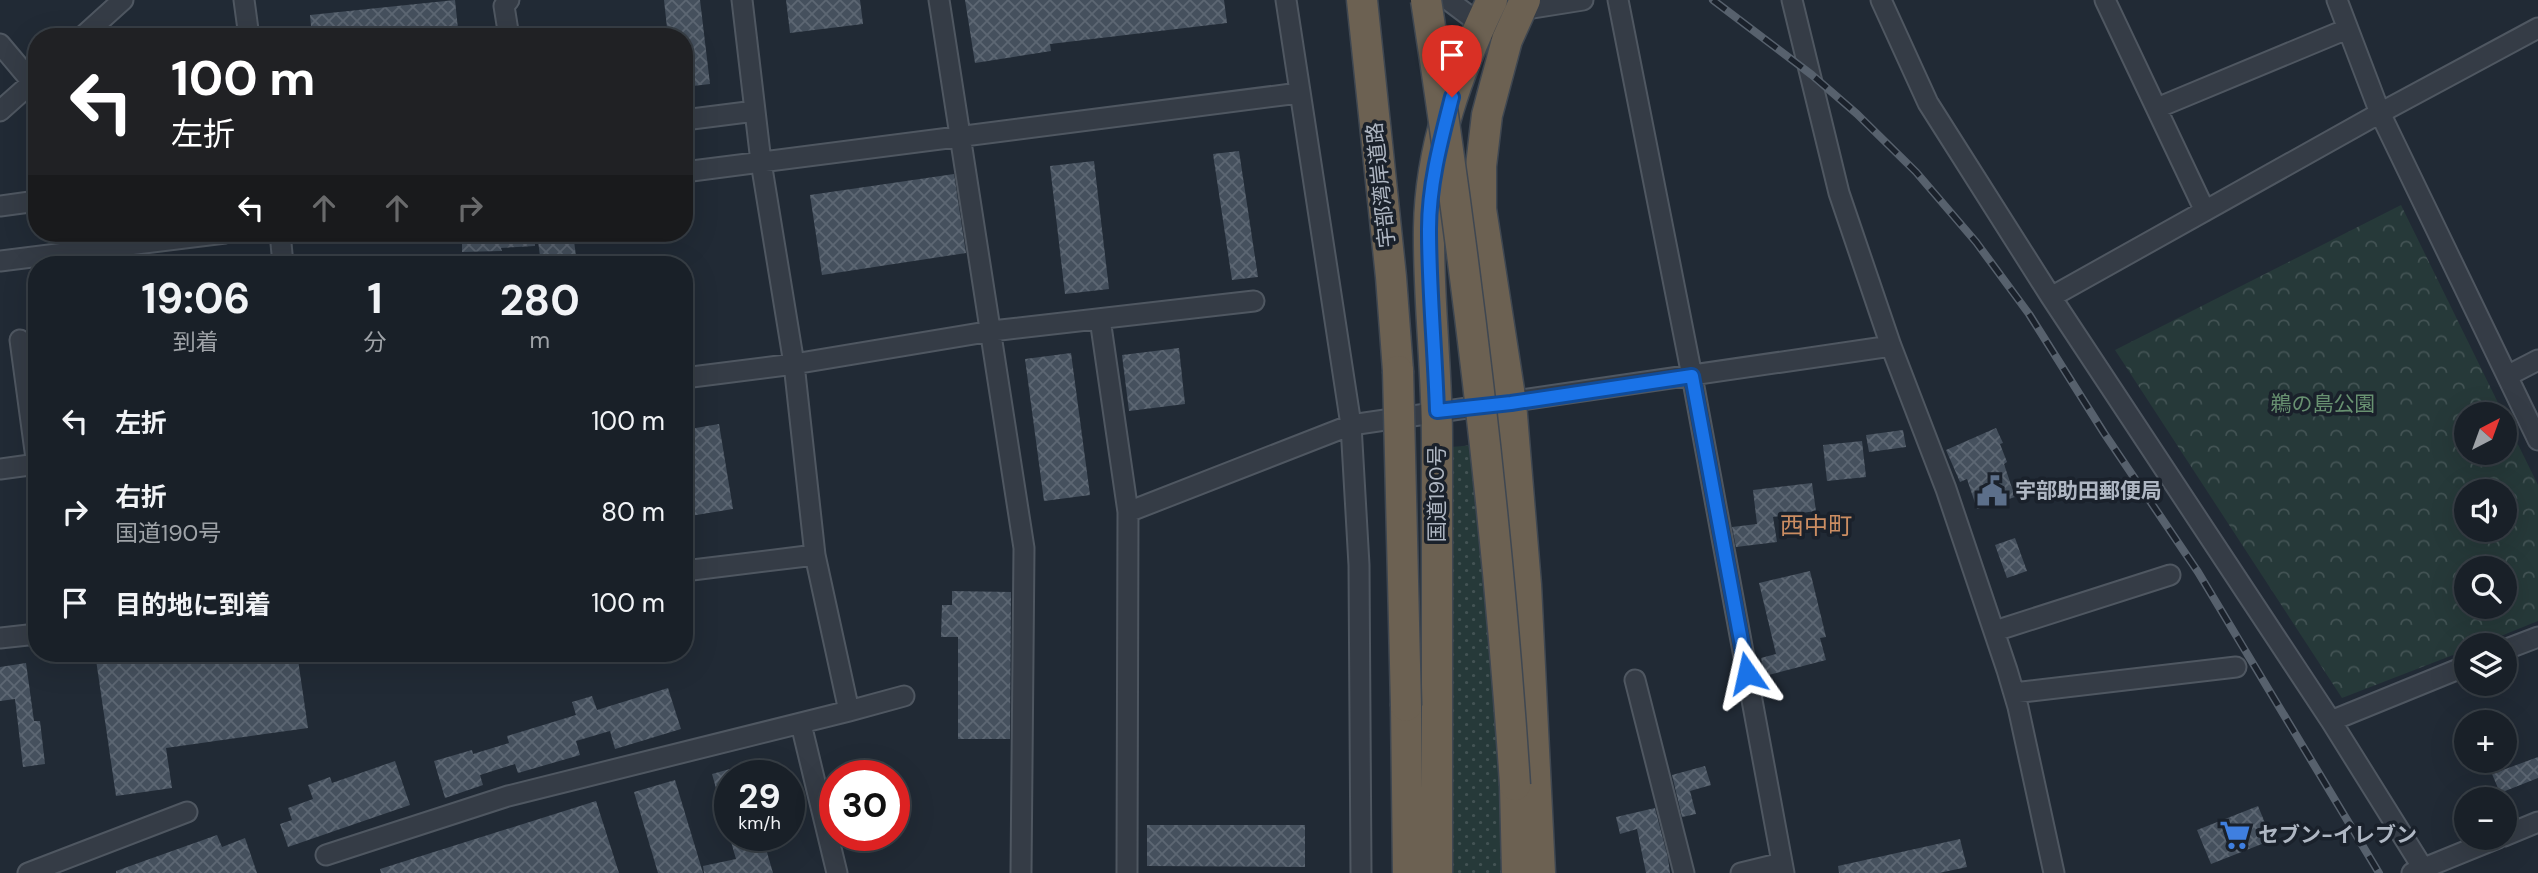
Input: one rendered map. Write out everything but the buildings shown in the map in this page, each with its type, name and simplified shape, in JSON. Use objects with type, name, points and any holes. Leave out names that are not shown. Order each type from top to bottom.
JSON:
[{"type":"highway","name":"宇部湾岸道路","points":[[1362,0],[1391,277],[1398,371],[1408,873]]},
{"type":"highway","points":[[1426,0],[1456,195],[1478,367],[1500,591],[1515,785],[1517,873]]},
{"type":"highway","points":[[1504,9],[1507,40],[1487,115],[1481,166],[1481,209],[1511,403],[1526,585],[1540,873]]},
{"type":"highway","name":"国道190号","points":[[1437,873],[1437,411],[1429,228],[1440,142],[1452,97],[1504,9]]},
{"type":"street","points":[[92,28],[123,0]]},
{"type":"street","points":[[244,0],[248,28]]},
{"type":"street","points":[[508,28],[504,6],[509,0]]},
{"type":"street","points":[[742,0],[761,162],[794,364],[815,555],[849,712]]},
{"type":"street","points":[[939,0],[1024,548],[1021,873]]},
{"type":"street","points":[[1286,0],[1351,425],[1359,565],[1361,873]]},
{"type":"street","points":[[1448,0],[1504,9],[1583,0]]},
{"type":"street","points":[[1618,0],[1692,376],[1783,868],[1741,873]]},
{"type":"street","points":[[1792,0],[1839,192],[1891,346],[1946,489],[2014,692],[2054,873]]},
{"type":"street","points":[[1881,0],[1928,103],[2051,297],[2331,721],[2420,871],[2470,850]]},
{"type":"street","points":[[2105,0],[2205,211]]},
{"type":"street","points":[[2337,0],[2380,113],[2538,440]]},
{"type":"street","points":[[2051,297],[2538,28]]},
{"type":"street","points":[[2157,108],[2347,29]]},
{"type":"street","points":[[0,44],[28,73]]},
{"type":"street","points":[[0,111],[28,86]]},
{"type":"street","points":[[693,171],[1299,93]]},
{"type":"street","points":[[693,119],[755,111]]},
{"type":"street","points":[[0,206],[28,202]]},
{"type":"street","points":[[40,256],[153,242]]},
{"type":"street","points":[[0,261],[28,258]]},
{"type":"street","points":[[693,377],[794,364],[992,331],[1254,301]]},
{"type":"street","points":[[1100,319],[1128,512],[1127,873]]},
{"type":"street","points":[[20,340],[28,399]]},
{"type":"street","points":[[1128,512],[1351,425],[1891,346]]},
{"type":"street","points":[[2507,376],[2538,360]]},
{"type":"street","points":[[0,469],[28,466]]},
{"type":"street","points":[[693,570],[815,555]]},
{"type":"street","points":[[1995,631],[2170,575]]},
{"type":"street","points":[[0,638],[28,635]]},
{"type":"street","points":[[2517,645],[2538,637]]},
{"type":"street","points":[[2014,692],[2235,667]]},
{"type":"street","points":[[2331,721],[2454,671]]},
{"type":"street","points":[[1635,680],[1684,873]]},
{"type":"street","points":[[326,855],[508,796],[904,696]]},
{"type":"street","points":[[801,724],[837,873]]},
{"type":"street","points":[[28,873],[187,812]]},
{"type":"street","points":[[2517,831],[2538,822]]},
{"type":"green space","name":"鵜の島公園","points":[[2401,205],[2498,402],[2454,402],[2454,466],[2516,466],[2517,442],[2538,485],[2538,621],[2508,633],[2454,633],[2454,655],[2342,698],[2115,350]]},
{"type":"green space","points":[[1474,445],[1481,502],[1506,873],[1450,873],[1451,447]]},
{"type":"railway","points":[[1713,0],[1812,75],[1857,114],[1916,172],[1976,242],[2029,314],[2104,433],[2198,572],[2379,873]]},
{"type":"place","name":"宇部助田郵便局","points":[[1992,491]]},
{"type":"place","name":"セブン-イレブン","points":[[2235,835]]},
{"type":"district","name":"西中町","points":[[1816,526]]},
{"type":"route","points":[[1452,97],[1440,142],[1429,228],[1437,411],[1511,403],[1692,376],[1747,673]]}]
